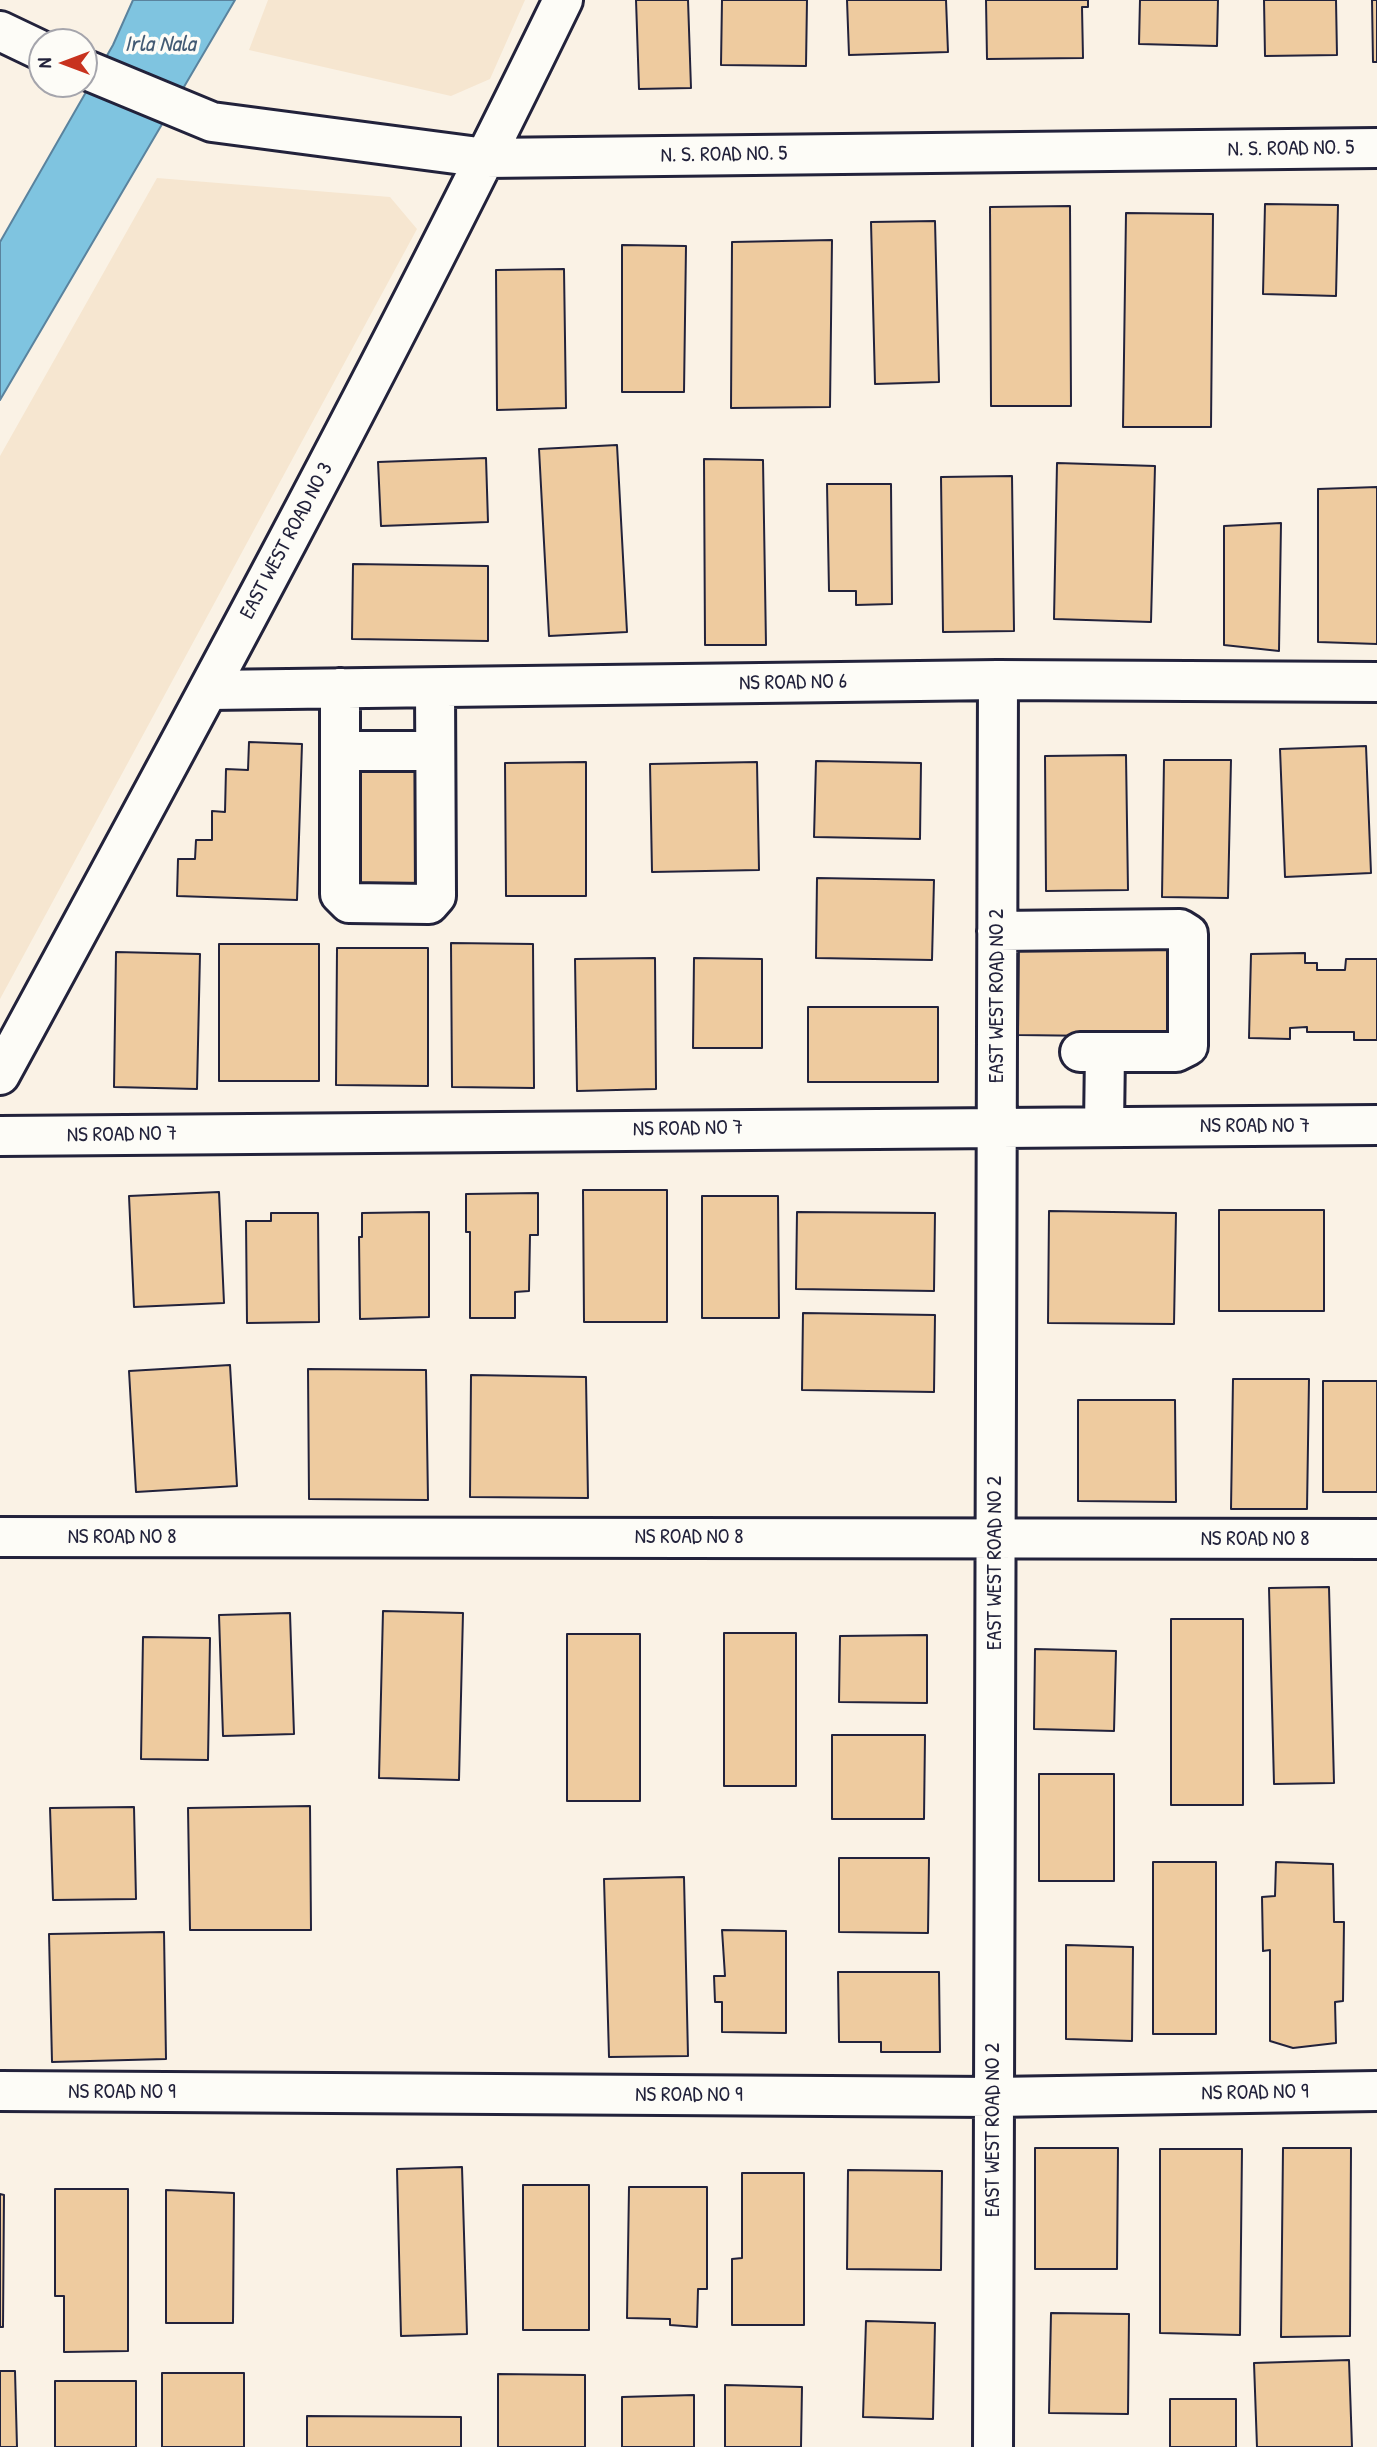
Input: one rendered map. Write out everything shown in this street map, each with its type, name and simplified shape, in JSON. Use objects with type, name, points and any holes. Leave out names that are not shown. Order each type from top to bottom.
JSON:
[{"type":"street","name":"EAST WEST ROAD NO 3","points":[[0,1076],[209,690],[486,158],[563,0]]},
{"type":"street","points":[[0,31],[28,44]]},
{"type":"street","name":"N. S. ROAD NO. 5","points":[[98,75],[212,122],[486,158],[1377,148]]},
{"type":"street","name":"NS ROAD NO 6","points":[[209,690],[998,680],[1377,682]]},
{"type":"street","name":"EAST WEST ROAD NO 2","points":[[993,2447],[998,680]]},
{"type":"street","points":[[340,688],[340,894],[343,900],[429,904],[436,896],[435,688]]},
{"type":"street","points":[[340,751],[435,751]]},
{"type":"street","points":[[997,931],[1185,931],[1189,939],[1188,1046],[1176,1052],[1092,1052],[1104,1126]]},
{"type":"street","name":"NS ROAD NO 7","points":[[0,1136],[1377,1125]]},
{"type":"street","name":"NS ROAD NO 8","points":[[0,1537],[1377,1539]]},
{"type":"street","name":"NS ROAD NO 9","points":[[0,2091],[993,2097],[1377,2091]]},
{"type":"shaded area","points":[[268,0],[525,0],[490,79],[451,96],[249,50]]},
{"type":"shaded area","points":[[157,178],[390,197],[417,229],[0,999],[0,456]]},
{"type":"water","name":"Irla Nala","points":[[133,0],[235,0],[0,400],[0,242],[83,98],[98,98],[98,71]]},
{"type":"building","points":[[636,0],[688,0],[691,88],[639,89]]},
{"type":"building","points":[[722,0],[807,0],[806,66],[721,65]]},
{"type":"building","points":[[847,0],[946,0],[948,52],[849,55]]},
{"type":"building","points":[[986,0],[1088,0],[1088,7],[1082,7],[1083,58],[987,59]]},
{"type":"building","points":[[1140,0],[1218,0],[1217,46],[1139,44]]},
{"type":"building","points":[[1264,0],[1336,0],[1337,55],[1265,56]]},
{"type":"building","points":[[1372,0],[1377,0],[1377,62],[1373,62]]},
{"type":"building","points":[[1265,204],[1338,205],[1336,296],[1263,294]]},
{"type":"building","points":[[1070,206],[1071,406],[991,406],[990,207]]},
{"type":"building","points":[[1126,213],[1213,214],[1211,427],[1123,427]]},
{"type":"building","points":[[935,221],[939,382],[875,384],[871,222]]},
{"type":"building","points":[[832,240],[830,407],[731,408],[732,242]]},
{"type":"building","points":[[622,245],[686,246],[684,392],[622,392]]},
{"type":"building","points":[[564,269],[566,408],[497,410],[496,270]]},
{"type":"building","points":[[617,445],[627,632],[549,636],[539,449]]},
{"type":"building","points":[[486,458],[488,522],[381,526],[378,462]]},
{"type":"building","points":[[704,459],[763,460],[766,645],[705,645]]},
{"type":"building","points":[[1057,463],[1155,466],[1151,622],[1054,619]]},
{"type":"building","points":[[1012,476],[1014,631],[943,632],[941,477]]},
{"type":"building","points":[[827,484],[891,484],[892,604],[856,605],[856,591],[829,591]]},
{"type":"building","points":[[1377,487],[1377,644],[1318,642],[1318,489]]},
{"type":"building","points":[[1281,523],[1279,651],[1224,645],[1224,526]]},
{"type":"building","points":[[353,564],[488,566],[488,641],[352,639]]},
{"type":"building","points":[[249,742],[302,744],[297,900],[177,896],[178,859],[195,859],[196,840],[212,840],[212,811],[225,812],[226,769],[248,770]]},
{"type":"building","points":[[1366,746],[1371,873],[1285,877],[1280,749]]},
{"type":"building","points":[[1126,755],[1128,890],[1046,891],[1045,756]]},
{"type":"building","points":[[1164,760],[1231,760],[1228,898],[1162,897]]},
{"type":"building","points":[[816,761],[921,763],[920,839],[814,837]]},
{"type":"building","points":[[586,762],[586,896],[506,896],[505,763]]},
{"type":"building","points":[[757,762],[759,870],[652,872],[650,764]]},
{"type":"building","points":[[351,763],[431,764],[432,894],[351,892]]},
{"type":"building","points":[[817,878],[934,880],[932,960],[816,958]]},
{"type":"building","points":[[1019,937],[1177,940],[1176,1037],[1018,1035]]},
{"type":"building","points":[[451,943],[533,944],[534,1088],[452,1087]]},
{"type":"building","points":[[219,944],[319,944],[319,1081],[219,1081]]},
{"type":"building","points":[[337,948],[428,948],[428,1086],[336,1085]]},
{"type":"building","points":[[116,952],[200,954],[197,1089],[114,1087]]},
{"type":"building","points":[[1305,953],[1305,963],[1317,963],[1317,970],[1345,970],[1346,959],[1377,959],[1377,1040],[1354,1040],[1354,1032],[1307,1032],[1307,1027],[1290,1028],[1290,1039],[1249,1038],[1251,954]]},
{"type":"building","points":[[655,958],[656,1089],[577,1091],[575,959]]},
{"type":"building","points":[[694,958],[762,959],[762,1048],[693,1048]]},
{"type":"building","points":[[808,1007],[938,1007],[938,1082],[808,1082]]},
{"type":"building","points":[[583,1190],[667,1190],[667,1322],[584,1322]]},
{"type":"building","points":[[219,1192],[224,1303],[134,1307],[129,1196]]},
{"type":"building","points":[[538,1193],[538,1235],[530,1235],[529,1291],[515,1292],[515,1318],[470,1318],[470,1232],[466,1232],[466,1194]]},
{"type":"building","points":[[702,1196],[778,1196],[779,1318],[702,1318]]},
{"type":"building","points":[[1219,1210],[1324,1210],[1324,1311],[1219,1311]]},
{"type":"building","points":[[1049,1211],[1176,1213],[1174,1324],[1048,1323]]},
{"type":"building","points":[[429,1212],[429,1317],[360,1319],[359,1237],[362,1237],[362,1213]]},
{"type":"building","points":[[797,1212],[935,1213],[934,1291],[796,1289]]},
{"type":"building","points":[[271,1213],[318,1213],[319,1322],[247,1323],[246,1221],[271,1221]]},
{"type":"building","points":[[803,1313],[935,1315],[934,1392],[802,1390]]},
{"type":"building","points":[[230,1365],[237,1486],[136,1492],[129,1371]]},
{"type":"building","points":[[308,1369],[426,1370],[428,1500],[309,1499]]},
{"type":"building","points":[[471,1375],[586,1377],[588,1498],[470,1497]]},
{"type":"building","points":[[1233,1379],[1309,1379],[1307,1509],[1231,1509]]},
{"type":"building","points":[[1323,1381],[1377,1381],[1377,1492],[1323,1492]]},
{"type":"building","points":[[1078,1400],[1175,1400],[1176,1502],[1078,1501]]},
{"type":"building","points":[[1329,1587],[1334,1783],[1274,1784],[1269,1588]]},
{"type":"building","points":[[383,1611],[463,1613],[459,1780],[379,1778]]},
{"type":"building","points":[[290,1613],[294,1734],[223,1736],[219,1615]]},
{"type":"building","points":[[1171,1619],[1243,1619],[1243,1805],[1171,1805]]},
{"type":"building","points":[[724,1633],[796,1633],[796,1786],[724,1786]]},
{"type":"building","points":[[567,1634],[640,1634],[640,1801],[567,1801]]},
{"type":"building","points":[[927,1635],[927,1703],[839,1702],[840,1636]]},
{"type":"building","points":[[143,1637],[210,1638],[208,1760],[141,1759]]},
{"type":"building","points":[[1035,1649],[1116,1651],[1114,1731],[1034,1729]]},
{"type":"building","points":[[832,1735],[925,1735],[924,1819],[832,1819]]},
{"type":"building","points":[[1039,1774],[1114,1774],[1114,1881],[1039,1881]]},
{"type":"building","points":[[310,1806],[311,1930],[190,1930],[188,1808]]},
{"type":"building","points":[[134,1807],[136,1899],[53,1900],[50,1808]]},
{"type":"building","points":[[839,1858],[929,1858],[928,1933],[839,1932]]},
{"type":"building","points":[[1153,1862],[1216,1862],[1216,2034],[1153,2034]]},
{"type":"building","points":[[1276,1862],[1333,1864],[1334,1922],[1344,1922],[1343,2001],[1335,2002],[1336,2043],[1293,2048],[1270,2041],[1270,1950],[1263,1951],[1262,1897],[1275,1896]]},
{"type":"building","points":[[684,1877],[688,2056],[609,2057],[604,1879]]},
{"type":"building","points":[[722,1930],[786,1931],[786,2033],[722,2032],[722,2002],[715,2002],[714,1976],[725,1976]]},
{"type":"building","points":[[164,1932],[166,2059],[52,2062],[49,1934]]},
{"type":"building","points":[[1066,1945],[1133,1947],[1132,2041],[1066,2039]]},
{"type":"building","points":[[838,1972],[939,1972],[940,2052],[881,2052],[881,2042],[839,2042]]},
{"type":"building","points":[[1035,2148],[1118,2148],[1117,2269],[1035,2269]]},
{"type":"building","points":[[1283,2148],[1351,2148],[1350,2336],[1281,2337]]},
{"type":"building","points":[[1160,2149],[1242,2149],[1240,2335],[1160,2333]]},
{"type":"building","points":[[462,2167],[467,2334],[401,2336],[397,2169]]},
{"type":"building","points":[[848,2170],[942,2171],[941,2270],[847,2269]]},
{"type":"building","points":[[742,2173],[804,2173],[804,2325],[732,2325],[732,2259],[742,2258]]},
{"type":"building","points":[[523,2185],[589,2185],[589,2330],[523,2330]]},
{"type":"building","points":[[629,2187],[707,2187],[707,2289],[698,2289],[697,2327],[670,2325],[670,2319],[627,2318]]},
{"type":"building","points":[[55,2189],[128,2189],[128,2351],[64,2352],[64,2296],[55,2296]]},
{"type":"building","points":[[166,2190],[234,2193],[233,2323],[166,2323]]},
{"type":"building","points":[[0,2194],[4,2195],[3,2327],[0,2327]]},
{"type":"building","points":[[1051,2313],[1129,2314],[1128,2414],[1049,2413]]},
{"type":"building","points":[[866,2321],[935,2323],[933,2419],[863,2417]]},
{"type":"building","points":[[1349,2360],[1352,2447],[1257,2447],[1254,2363]]},
{"type":"building","points":[[0,2371],[15,2371],[17,2447],[0,2447]]},
{"type":"building","points":[[162,2373],[244,2373],[244,2447],[162,2447]]},
{"type":"building","points":[[498,2374],[585,2375],[585,2447],[498,2447]]},
{"type":"building","points":[[55,2381],[136,2381],[136,2447],[55,2447]]},
{"type":"building","points":[[725,2385],[802,2387],[801,2447],[725,2447]]},
{"type":"building","points":[[694,2395],[694,2447],[622,2447],[622,2397]]},
{"type":"building","points":[[1170,2399],[1236,2399],[1236,2447],[1170,2447]]},
{"type":"building","points":[[307,2416],[461,2417],[461,2447],[307,2447]]}]
